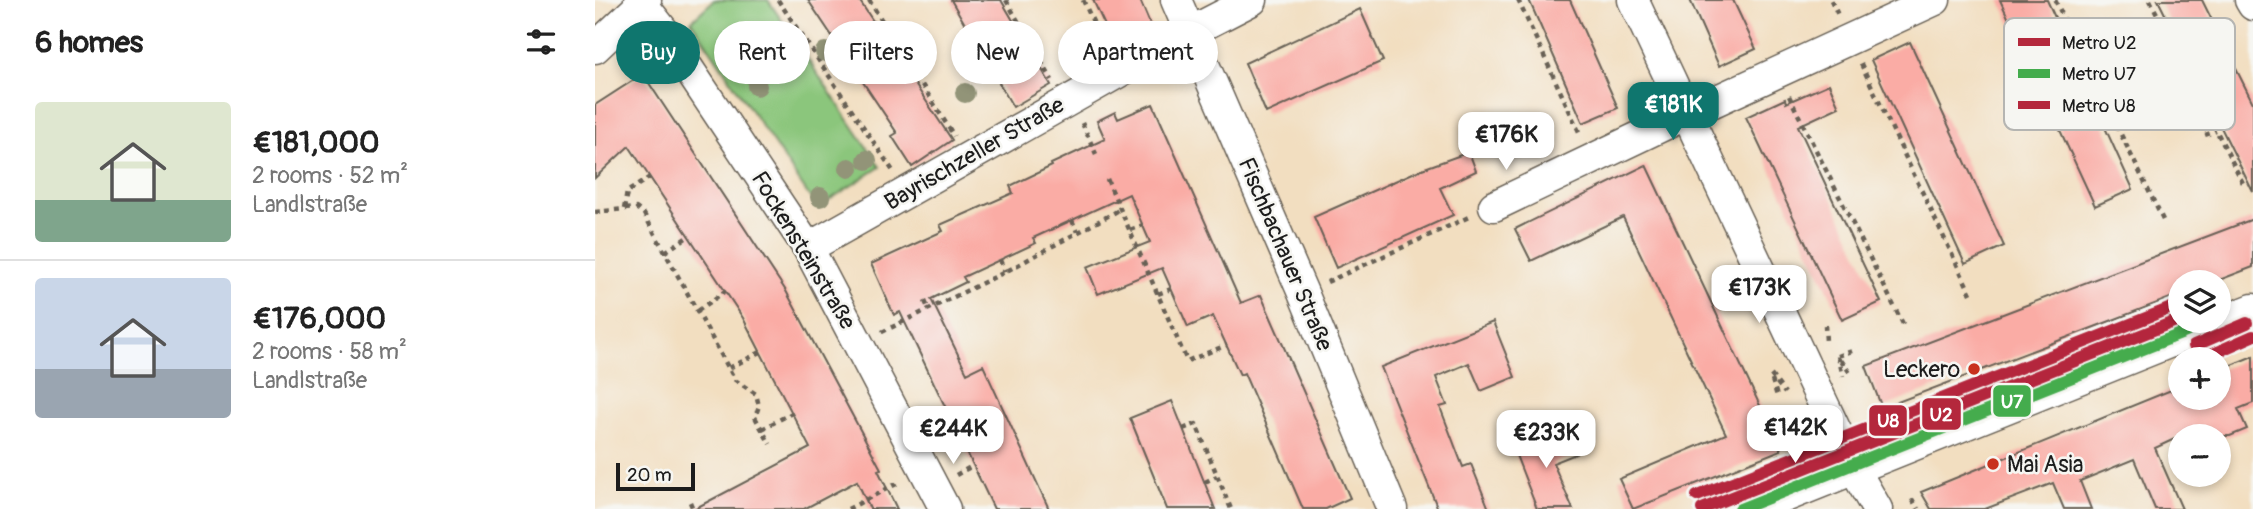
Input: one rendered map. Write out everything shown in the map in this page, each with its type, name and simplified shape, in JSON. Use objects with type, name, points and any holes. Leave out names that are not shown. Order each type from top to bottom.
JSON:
[{"type":"street","name":"Fischbachauer Straße","points":[[1176,0],[1185,21]]},
{"type":"street","name":"Bayrischzeller Straße","points":[[1211,21],[1252,0]]},
{"type":"street","points":[[1633,0],[1854,469],[1877,509]]},
{"type":"street","points":[[1494,206],[1935,0]]},
{"type":"street","points":[[2250,0],[2253,5]]},
{"type":"street","points":[[595,48],[642,1]]},
{"type":"street","name":"Fockensteinstraße","points":[[642,1],[808,248],[946,509]]},
{"type":"street","name":"Bayrischzeller Straße","points":[[808,248],[1098,84]]},
{"type":"street","name":"Fischbachauer Straße","points":[[1213,84],[1392,509]]},
{"type":"street","points":[[1755,509],[2253,309]]},
{"type":"path","points":[[778,0],[907,192]]},
{"type":"path","points":[[869,0],[968,157]]},
{"type":"path","points":[[1006,0],[1065,102]]},
{"type":"path","points":[[1083,0],[1093,21]]},
{"type":"path","points":[[1518,0],[1591,159]]},
{"type":"path","points":[[2055,0],[2064,18]]},
{"type":"path","points":[[2150,0],[2159,18]]},
{"type":"path","points":[[2149,17],[2156,12]]},
{"type":"path","points":[[1850,39],[1972,296]]},
{"type":"path","points":[[1777,73],[1903,324]]},
{"type":"path","points":[[1084,127],[1096,154]]},
{"type":"path","points":[[2118,130],[2162,220]]},
{"type":"path","points":[[2205,135],[2216,131],[2245,187]]},
{"type":"path","points":[[624,209],[628,192],[650,177]]},
{"type":"path","points":[[1107,179],[1187,361],[1227,345]]},
{"type":"path","points":[[1303,293],[1494,206]]},
{"type":"path","points":[[595,212],[636,208],[644,214],[735,380],[757,394],[758,407],[755,417],[770,444]]},
{"type":"path","points":[[903,322],[1005,272],[1121,209]]},
{"type":"path","points":[[1072,220],[1077,232]]},
{"type":"path","points":[[1130,230],[1143,225]]},
{"type":"path","points":[[665,252],[689,236]]},
{"type":"path","points":[[1000,260],[1005,272]]},
{"type":"path","points":[[1158,294],[1171,289]]},
{"type":"path","points":[[698,311],[725,291]]},
{"type":"path","points":[[925,301],[929,310]]},
{"type":"path","points":[[1838,356],[1852,351]]},
{"type":"path","points":[[729,368],[761,352]]},
{"type":"path","points":[[1838,356],[1850,373]]},
{"type":"path","points":[[1838,356],[1843,377]]},
{"type":"path","points":[[1777,396],[1771,375],[1785,393]]},
{"type":"path","points":[[762,429],[792,413]]},
{"type":"path","points":[[1183,429],[1196,424],[1231,509]]},
{"type":"path","points":[[1779,454],[1783,465]]},
{"type":"path","points":[[848,509],[926,469]]},
{"type":"path","points":[[1205,482],[1217,476]]},
{"type":"path","points":[[1912,499],[1918,509]]},
{"type":"path","points":[[690,502],[693,509]]},
{"type":"green space","points":[[714,0],[768,0],[782,21],[714,21],[714,55],[700,34],[700,21],[691,21]]},
{"type":"green space","points":[[810,63],[880,167],[817,208],[733,84],[810,84]]},
{"type":"building","points":[[808,0],[859,0],[873,21],[824,21],[824,24]]},
{"type":"building","points":[[951,0],[1001,0],[1013,21],[963,21]]},
{"type":"building","points":[[1093,0],[1140,0],[1149,21],[1103,21]]},
{"type":"building","points":[[1529,0],[1570,0],[1618,108],[1583,123]]},
{"type":"building","points":[[1690,0],[1733,0],[1756,49],[1719,66]]},
{"type":"building","points":[[2000,0],[2047,0],[2055,18],[2008,18]]},
{"type":"building","points":[[2158,0],[2202,0],[2211,18],[2167,18]]},
{"type":"building","points":[[1360,9],[1383,61],[1266,113],[1245,63]]},
{"type":"building","points":[[1910,42],[2004,246],[1965,264],[1871,60]]},
{"type":"building","points":[[2235,67],[2253,103],[2253,192],[2222,130],[2235,130]]},
{"type":"building","points":[[1044,73],[1051,85],[1013,107],[1000,84],[1044,84]]},
{"type":"building","points":[[628,84],[650,84],[786,291],[881,469],[878,470],[897,509],[870,509],[857,481],[804,509],[694,509],[810,448],[743,318],[629,146],[595,178],[595,105]]},
{"type":"building","points":[[864,84],[915,84],[952,140],[912,167],[892,136],[897,133]]},
{"type":"building","points":[[1829,84],[1839,107],[1798,126],[1881,302],[1842,320],[1746,117],[1785,99],[1786,103]]},
{"type":"building","points":[[1153,104],[1241,303],[1261,295],[1350,498],[1326,509],[1303,509],[1244,373],[1240,375],[1213,316],[1188,327],[1162,268],[1098,294],[1087,267],[1150,242],[1129,194],[1033,238],[1036,243],[963,277],[966,282],[931,299],[967,373],[983,365],[1049,509],[994,509],[900,312],[894,315],[871,264],[943,231],[940,225],[1013,193],[1010,186],[1105,139],[1097,121],[1115,112],[1118,119]]},
{"type":"building","points":[[2060,130],[2106,130],[2133,189],[2095,206]]},
{"type":"building","points":[[1469,152],[1476,171],[1440,188],[1453,215],[1336,268],[1314,217],[1422,169]]},
{"type":"building","points":[[1646,165],[1781,450],[1633,509],[1619,479],[1726,434],[1623,217],[1531,261],[1515,229]]},
{"type":"building","points":[[2253,219],[2253,267],[2231,275],[2231,270],[2168,270],[2168,299],[1882,408],[1866,366]]},
{"type":"building","points":[[1493,322],[1515,377],[1481,391],[1469,363],[1436,377],[1447,405],[1440,407],[1463,467],[1471,464],[1489,509],[1438,509],[1381,367]]},
{"type":"building","points":[[2253,356],[2253,403],[2238,409],[2247,429],[2231,436],[2231,424],[2168,424],[2168,442],[2155,448],[2168,477],[2168,487],[2172,487],[2182,509],[2155,509],[2134,459],[2080,481],[2091,509],[2064,509],[2053,483],[1985,509],[1931,509],[1921,492],[2168,391],[2168,410],[2231,410],[2231,365]]},
{"type":"building","points":[[1172,401],[1215,509],[1167,509],[1130,418]]},
{"type":"building","points":[[1567,429],[1576,454],[1553,463],[1573,509],[1537,509],[1514,450]]},
{"type":"metro line","name":"U8","points":[[1697,496],[2168,309]]},
{"type":"metro line","name":"U8","points":[[2194,346],[2247,323]]},
{"type":"metro line","name":"U2","points":[[1702,509],[2168,324]]},
{"type":"metro line","name":"U7","points":[[1740,509],[2183,333]]},
{"type":"metro line","name":"U2","points":[[2228,347],[2253,336]]},
{"type":"place","name":"Leckero","points":[[1974,369]]},
{"type":"place","name":"Mai Asia","points":[[1993,464]]}]
